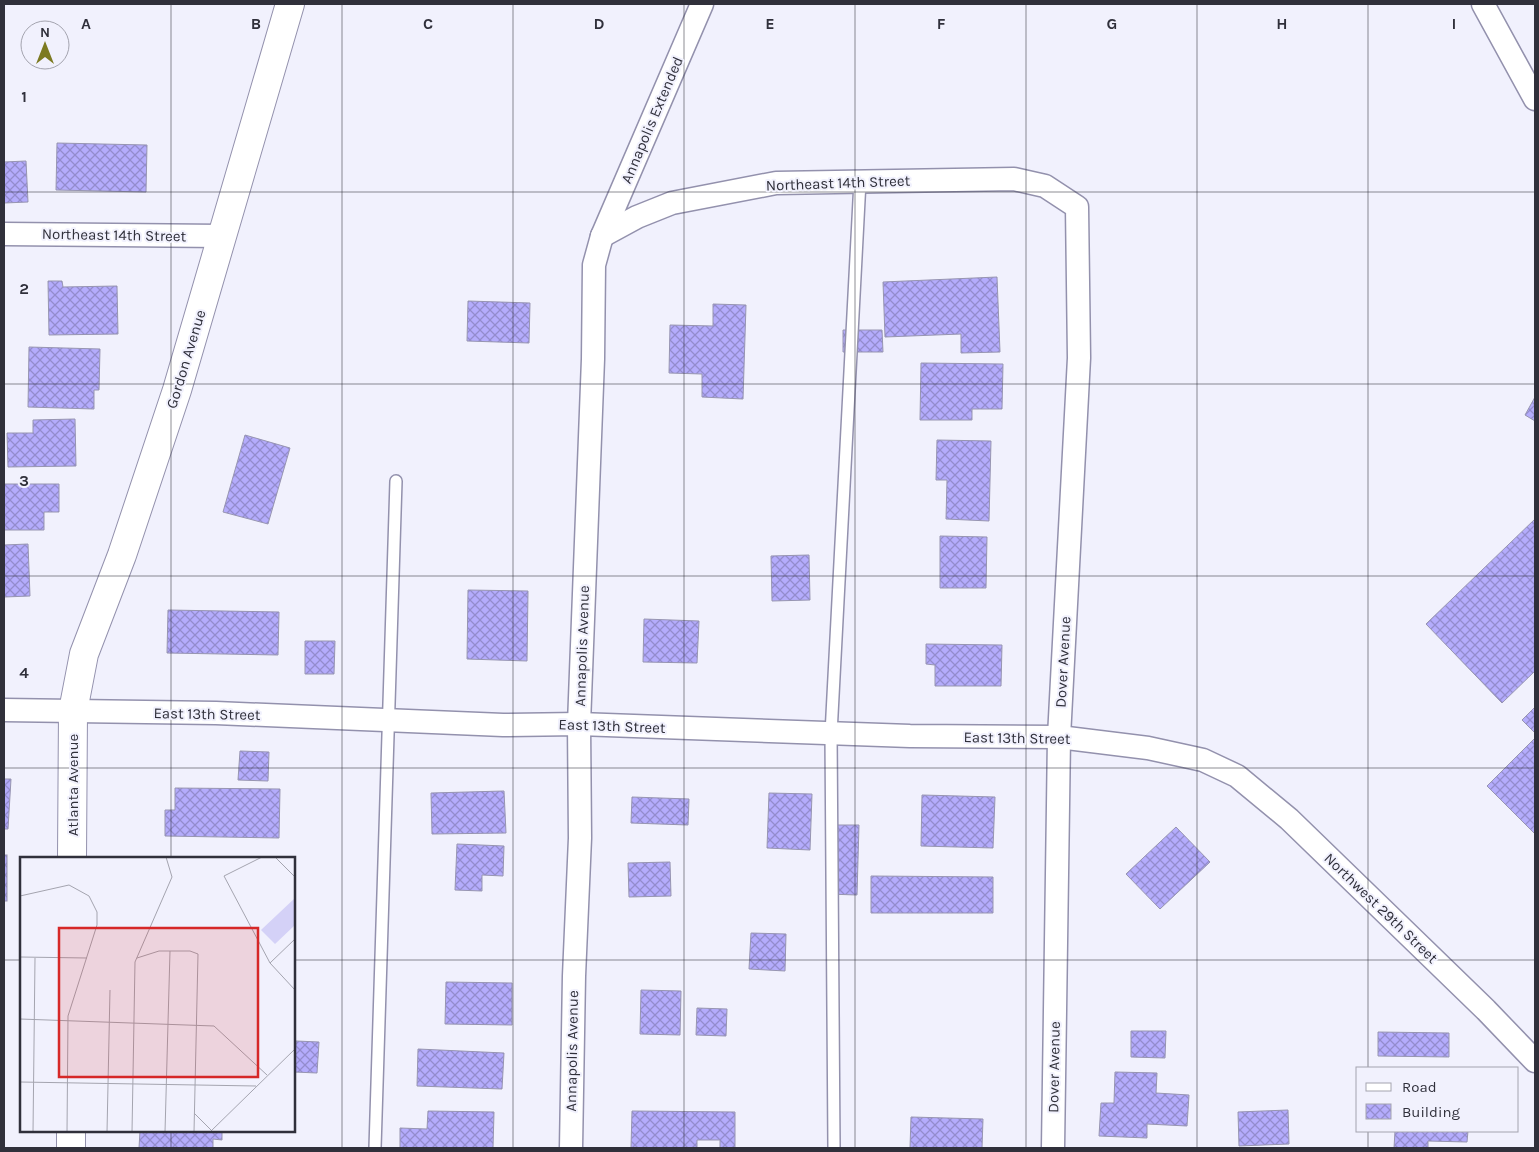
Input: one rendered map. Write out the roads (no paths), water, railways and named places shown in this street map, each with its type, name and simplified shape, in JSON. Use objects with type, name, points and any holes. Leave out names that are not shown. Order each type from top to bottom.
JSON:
[{"type":"street","name":"Gordon Avenue","points":[[73,712],[84,654],[128,536],[177,390],[290,4]]},
{"type":"street","name":"Annapolis Extended","points":[[602,236],[702,4]]},
{"type":"street","points":[[1483,4],[1535,98]]},
{"type":"street","name":"Northeast 14th Street","points":[[602,236],[638,217],[672,203],[776,183],[1014,179],[1045,186],[1076,207]]},
{"type":"street","name":"Dover Avenue","points":[[1053,1148],[1059,737],[1079,358],[1076,207]]},
{"type":"street","name":"Northeast 14th Street","points":[[4,234],[223,236]]},
{"type":"street","name":"Annapolis Avenue","points":[[571,1148],[574,976],[580,838],[579,724],[593,359],[594,265],[602,236]]},
{"type":"street","name":"East 13th Street","points":[[4,710],[216,713],[503,725],[579,724],[831,734],[1059,737],[1148,748],[1203,760],[1217,767]]},
{"type":"street","name":"Atlanta Avenue","points":[[72,857],[73,712]]},
{"type":"street","name":"Northwest 29th Street","points":[[1217,767],[1237,776],[1289,819],[1486,1010],[1535,1061]]},
{"type":"street","points":[[71,1132],[71,1148]]},
{"type":"lane","points":[[834,1148],[831,734],[860,181]]},
{"type":"lane","points":[[375,1148],[396,480]]}]
